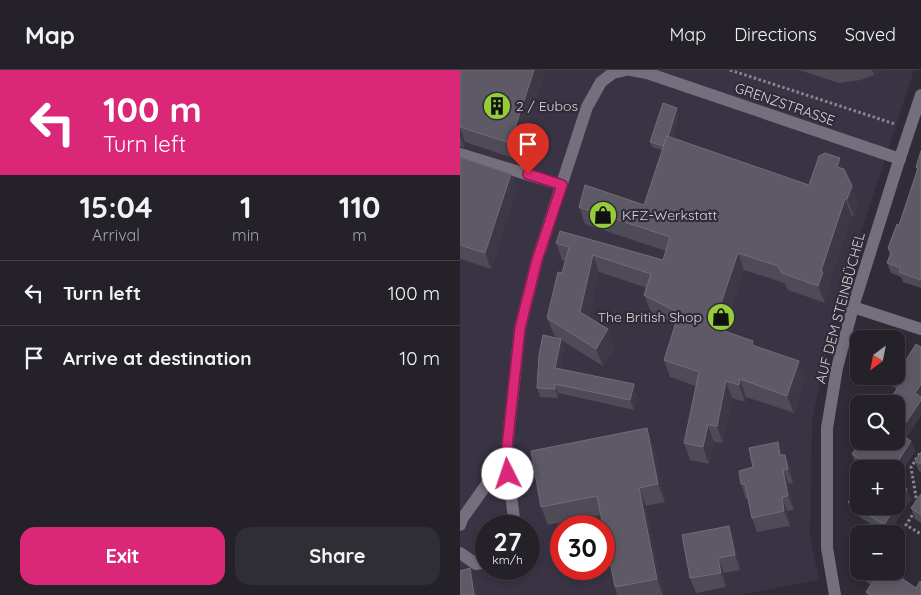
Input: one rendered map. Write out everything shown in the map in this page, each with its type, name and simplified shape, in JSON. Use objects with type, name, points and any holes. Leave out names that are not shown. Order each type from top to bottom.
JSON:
[{"type":"street","points":[[514,515],[506,456],[520,328],[537,260],[587,107],[601,82],[613,73],[626,70]]},
{"type":"street","name":"GRENZSTRASSE","points":[[631,70],[647,73],[900,159]]},
{"type":"street","name":"AUF DEM STEINBÜCHEL","points":[[835,595],[827,548],[827,428],[838,364],[853,307],[921,95]]},
{"type":"street","points":[[460,154],[562,185]]},
{"type":"street","points":[[853,307],[921,329]]},
{"type":"street","points":[[460,525],[462,519],[506,456]]},
{"type":"street","points":[[460,553],[475,563]]},
{"type":"path","points":[[730,70],[910,129]]},
{"type":"path","points":[[921,452],[911,467],[917,507],[906,525],[921,534]]},
{"type":"shaded area","points":[[460,70],[914,70],[833,319],[812,421],[810,536],[819,580],[739,595],[460,595]]},
{"type":"building","name":"2 / Eubos","points":[[460,70],[534,70],[510,143],[460,127]]},
{"type":"building","points":[[663,103],[677,108],[668,137],[663,146],[650,142]]},
{"type":"building","points":[[667,136],[809,185],[819,156],[825,153],[840,158],[837,167],[844,169],[852,186],[847,199],[845,199],[821,271],[823,272],[818,286],[782,273],[778,266],[738,253],[713,327],[753,341],[752,345],[799,361],[787,396],[740,379],[739,385],[726,381],[717,426],[708,425],[703,447],[684,443],[699,372],[664,360],[679,313],[644,295],[651,274],[593,255],[580,312],[608,329],[596,349],[547,318],[558,272],[562,273],[569,247],[556,243],[560,231],[663,260],[670,237],[579,207],[585,185],[644,205]]},
{"type":"building","points":[[921,151],[921,280],[899,272],[901,268],[887,263],[891,253],[888,248],[897,224],[899,225],[918,168],[916,167]]},
{"type":"building","points":[[460,157],[511,174],[485,253],[460,245]]},
{"type":"building","points":[[543,335],[561,339],[555,368],[634,384],[630,400],[555,384],[555,389],[537,388],[539,355]]},
{"type":"building","points":[[916,344],[921,347],[921,384],[915,393],[921,397],[921,400],[905,424],[905,395],[893,395],[899,385],[905,385],[905,358],[906,360]]},
{"type":"building","points":[[647,428],[658,484],[639,488],[657,579],[615,587],[615,515],[601,515],[597,496],[541,507],[531,451]]},
{"type":"building","points":[[905,437],[911,441],[899,460],[862,460],[852,454],[855,450],[905,450]]},
{"type":"building","points":[[778,442],[780,455],[785,455],[788,469],[783,470],[788,496],[782,497],[784,511],[752,518],[745,484],[741,484],[739,471],[753,467],[749,448]]},
{"type":"building","points":[[921,452],[921,464],[915,461]]},
{"type":"building","points":[[921,494],[921,515],[911,508]]},
{"type":"building","points":[[868,515],[890,515],[884,525]]},
{"type":"building","points":[[729,526],[735,555],[718,558],[721,573],[690,578],[682,535]]},
{"type":"building","points":[[470,568],[474,595],[460,595],[460,571]]},
{"type":"building","points":[[874,580],[904,580],[916,588],[921,582],[921,595],[871,595],[866,592]]},
{"type":"place","name":"2 / Eubos","points":[[497,106]]},
{"type":"place","name":"KFZ-Werkstatt","points":[[603,215]]},
{"type":"place","name":"The British Shop","points":[[721,317]]},
{"type":"route","points":[[508,474],[506,456],[520,328],[537,260],[562,185],[528,174]]}]
